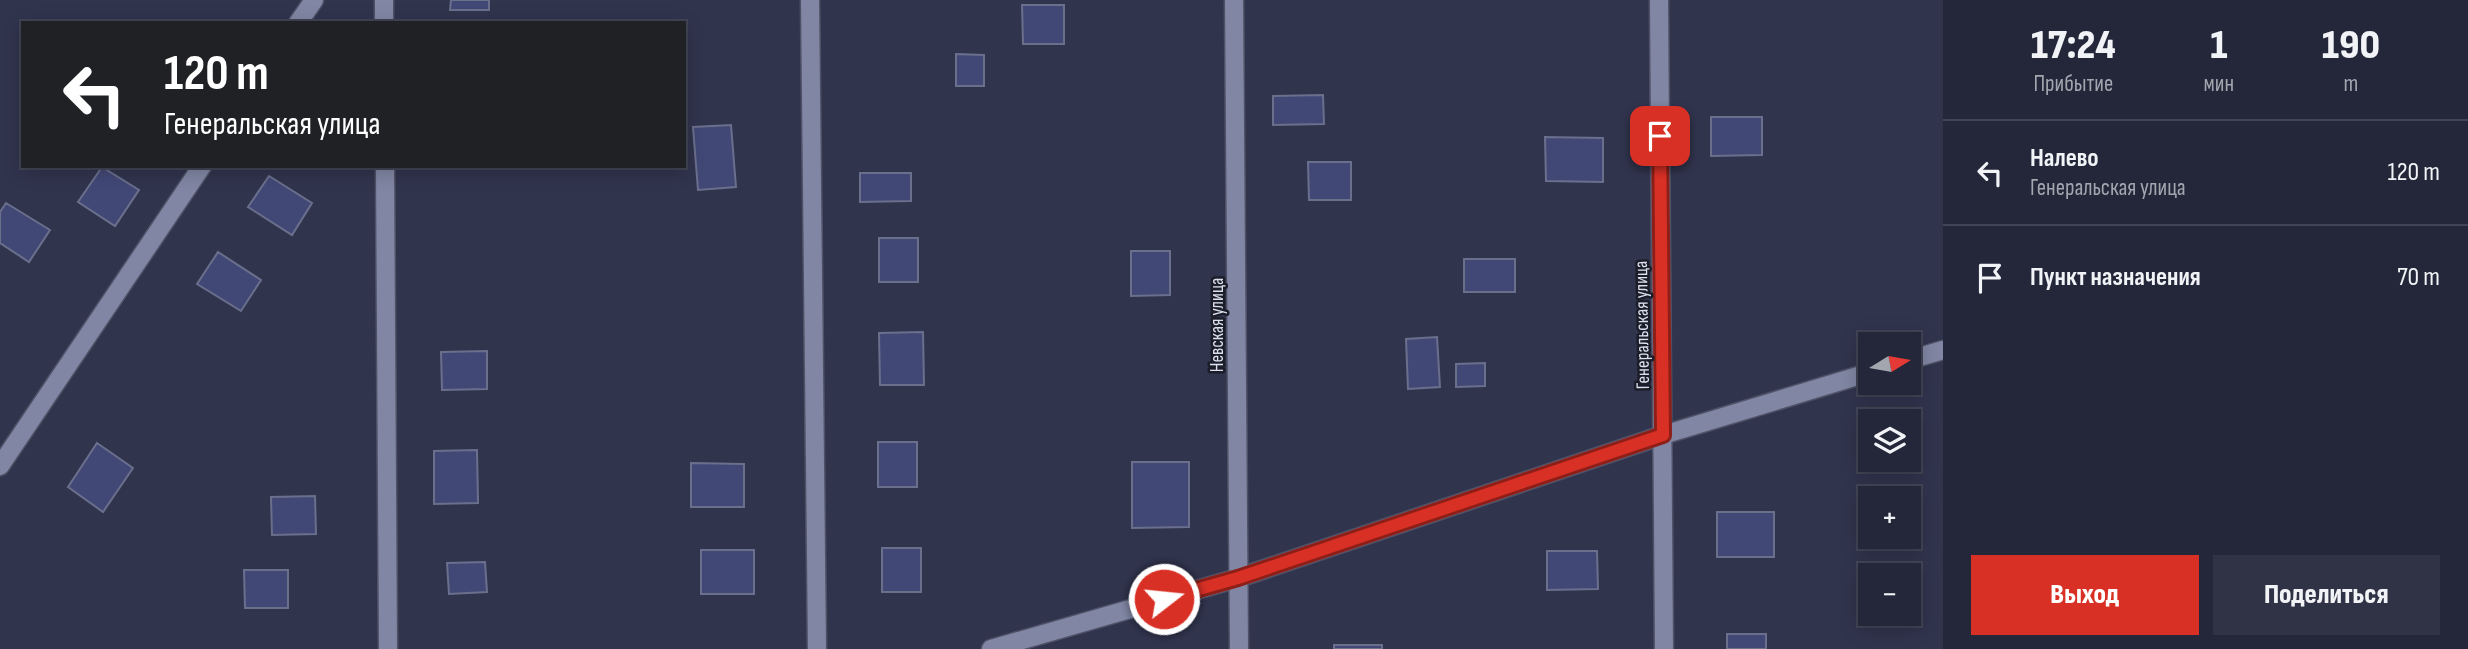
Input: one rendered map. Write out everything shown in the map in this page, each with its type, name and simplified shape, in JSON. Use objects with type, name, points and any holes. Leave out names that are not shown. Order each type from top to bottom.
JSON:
[{"type":"street","points":[[299,21],[314,0]]},
{"type":"street","points":[[384,0],[384,21]]},
{"type":"street","points":[[810,0],[817,649]]},
{"type":"street","name":"Невская улица","points":[[1234,0],[1239,649]]},
{"type":"street","name":"Генеральская улица","points":[[1659,0],[1664,649]]},
{"type":"street","points":[[0,466],[201,168]]},
{"type":"street","points":[[385,168],[388,649]]},
{"type":"street","points":[[1922,356],[1943,350]]},
{"type":"street","points":[[991,649],[1238,578],[1663,435],[1858,376]]},
{"type":"building","points":[[451,0],[489,0],[489,10],[450,10]]},
{"type":"building","points":[[1022,5],[1064,5],[1064,44],[1023,44]]},
{"type":"building","points":[[956,54],[984,55],[984,86],[956,86]]},
{"type":"building","points":[[1323,95],[1324,124],[1273,125],[1273,96]]},
{"type":"building","points":[[1711,117],[1762,117],[1762,155],[1711,156]]},
{"type":"building","points":[[731,125],[736,187],[698,190],[693,127]]},
{"type":"building","points":[[1545,137],[1603,138],[1603,182],[1546,181]]},
{"type":"building","points":[[1308,162],[1351,162],[1351,200],[1309,200]]},
{"type":"building","points":[[101,168],[139,190],[115,226],[78,202]]},
{"type":"building","points":[[860,173],[911,173],[911,201],[860,202]]},
{"type":"building","points":[[269,176],[312,203],[292,235],[248,207]]},
{"type":"building","points":[[6,203],[50,230],[29,262],[0,243],[0,212]]},
{"type":"building","points":[[879,238],[918,238],[918,282],[879,282]]},
{"type":"building","points":[[1131,251],[1170,251],[1170,295],[1131,296]]},
{"type":"building","points":[[218,252],[261,280],[241,311],[197,284]]},
{"type":"building","points":[[1464,259],[1515,259],[1515,292],[1464,292]]},
{"type":"building","points":[[923,332],[924,385],[880,385],[879,333]]},
{"type":"building","points":[[1437,337],[1440,387],[1408,389],[1406,339]]},
{"type":"building","points":[[487,351],[487,389],[442,390],[441,352]]},
{"type":"building","points":[[1485,363],[1485,386],[1456,387],[1456,364]]},
{"type":"building","points":[[878,442],[917,442],[917,487],[878,487]]},
{"type":"building","points":[[97,443],[133,468],[103,512],[68,487]]},
{"type":"building","points":[[477,450],[478,503],[434,504],[434,451]]},
{"type":"building","points":[[1132,462],[1189,462],[1189,527],[1132,528]]},
{"type":"building","points":[[691,463],[744,464],[744,507],[691,507]]},
{"type":"building","points":[[315,496],[316,534],[272,535],[271,497]]},
{"type":"building","points":[[1717,512],[1774,512],[1774,557],[1717,557]]},
{"type":"building","points":[[882,548],[921,548],[921,592],[882,592]]},
{"type":"building","points":[[701,550],[754,550],[754,594],[701,594]]},
{"type":"building","points":[[1547,551],[1597,551],[1598,589],[1547,590]]},
{"type":"building","points":[[485,562],[487,592],[449,594],[447,563]]},
{"type":"building","points":[[244,570],[288,570],[288,608],[245,608]]},
{"type":"building","points":[[1727,634],[1766,634],[1766,649],[1727,649]]},
{"type":"building","points":[[1334,645],[1382,645],[1382,649],[1334,649]]},
{"type":"route","points":[[1164,599],[1238,578],[1663,435],[1660,136]]}]
